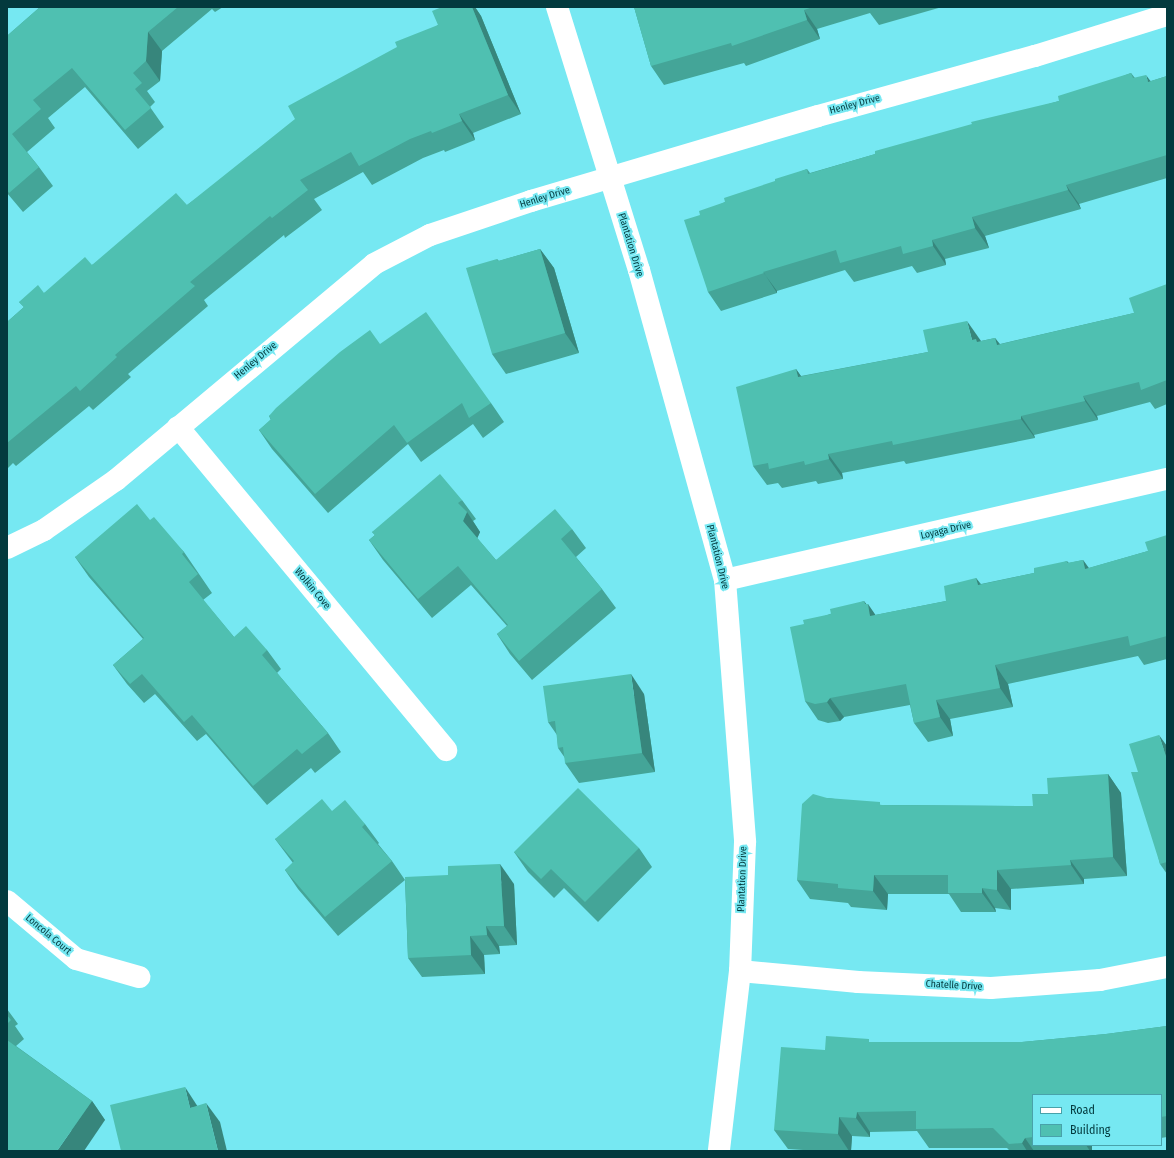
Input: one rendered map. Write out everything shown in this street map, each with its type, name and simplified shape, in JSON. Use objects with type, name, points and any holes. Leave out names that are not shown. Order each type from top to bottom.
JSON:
[{"type":"street","name":"Plantation Drive","points":[[557,7],[639,270],[725,580],[745,842],[740,971],[719,1151]]},
{"type":"street","name":"Henley Drive","points":[[7,548],[44,530],[109,485],[374,264],[430,235],[610,178],[818,116],[1034,56],[1167,15]]},
{"type":"street","name":"Wolkin Cove","points":[[178,427],[446,750]]},
{"type":"street","name":"Loyaga Drive","points":[[725,580],[1167,480]]},
{"type":"street","name":"Loncola Court","points":[[7,901],[76,959],[139,977]]},
{"type":"street","name":"Chatelle Drive","points":[[740,971],[858,982],[991,988],[1100,980],[1167,967]]},
{"type":"building","points":[[40,7],[178,7],[148,32],[146,61],[133,73],[142,83],[135,89],[151,108],[125,130],[72,68],[33,100],[41,109],[12,134],[39,167],[9,193],[7,190],[7,33],[8,35]]},
{"type":"building","points":[[442,7],[472,7],[508,95],[459,114],[462,121],[432,133],[431,131],[410,139],[359,166],[351,152],[300,180],[308,190],[272,218],[270,216],[190,282],[195,286],[115,355],[117,357],[80,391],[76,386],[7,443],[7,322],[24,307],[19,302],[38,285],[44,293],[85,257],[92,265],[176,193],[187,205],[295,119],[288,106],[397,47],[395,42],[438,25],[432,11]]},
{"type":"building","points":[[634,7],[813,7],[804,10],[807,20],[732,46],[731,43],[651,66]]},
{"type":"building","points":[[1131,73],[1133,78],[1146,75],[1148,82],[1167,76],[1167,155],[1066,185],[1068,190],[972,217],[975,228],[932,240],[933,246],[903,254],[901,246],[840,263],[836,250],[763,272],[764,273],[708,292],[684,220],[700,215],[699,211],[725,202],[724,198],[807,169],[808,174],[875,154],[875,151],[972,124],[971,122],[1059,101],[1058,96]]},
{"type":"building","points":[[540,249],[565,333],[492,354],[466,268]]},
{"type":"building","points":[[1167,284],[1167,380],[1141,390],[1139,382],[1083,396],[1085,401],[1021,416],[1021,419],[893,445],[892,441],[828,454],[829,459],[805,465],[804,461],[769,469],[768,463],[753,466],[736,387],[796,369],[798,377],[928,352],[923,330],[967,321],[972,340],[976,339],[977,342],[995,338],[997,345],[1134,313],[1129,298]]},
{"type":"building","points":[[426,312],[491,403],[469,418],[462,403],[407,443],[394,425],[315,494],[259,430],[271,419],[269,416],[276,408],[340,352],[370,330],[380,344]]},
{"type":"building","points":[[440,474],[462,500],[458,503],[467,512],[463,521],[496,560],[555,509],[572,529],[561,539],[602,589],[519,661],[497,634],[508,625],[458,566],[418,599],[369,540],[375,535],[372,532]]},
{"type":"building","points":[[137,504],[150,520],[154,517],[184,552],[182,554],[198,574],[189,582],[234,637],[246,626],[267,650],[262,655],[328,733],[302,754],[297,749],[253,786],[192,715],[184,722],[142,674],[130,684],[113,665],[144,638],[75,557]]},
{"type":"building","points":[[1167,535],[1167,636],[1130,646],[1128,636],[995,665],[1000,688],[936,700],[940,717],[914,723],[906,684],[830,698],[827,702],[815,704],[805,701],[790,627],[804,624],[803,620],[831,614],[830,609],[864,601],[865,604],[868,604],[870,616],[946,601],[944,586],[976,578],[978,585],[1034,573],[1034,568],[1067,561],[1067,563],[1083,560],[1085,569],[1148,551],[1145,542]]},
{"type":"building","points":[[631,674],[642,753],[565,763],[563,747],[558,748],[555,721],[548,722],[543,686]]},
{"type":"building","points":[[1159,735],[1167,759],[1167,862],[1160,864],[1131,772],[1138,772],[1129,744]]},
{"type":"building","points":[[1108,774],[1113,857],[1070,860],[1071,865],[997,870],[997,890],[982,888],[982,893],[948,893],[948,875],[874,875],[873,891],[838,888],[838,884],[797,880],[802,804],[813,794],[827,798],[880,802],[880,805],[1033,806],[1032,794],[1048,794],[1047,778]]},
{"type":"building","points":[[578,788],[639,848],[585,902],[551,869],[541,879],[514,852]]},
{"type":"building","points":[[322,799],[332,811],[345,800],[365,824],[362,827],[392,861],[325,917],[285,870],[294,861],[275,839]]},
{"type":"building","points":[[500,864],[504,926],[486,926],[487,935],[470,936],[471,955],[408,958],[405,877],[448,875],[448,866]]},
{"type":"building","points":[[7,1015],[11,1020],[7,1024]]},
{"type":"building","points":[[1167,1026],[1167,1116],[1162,1117],[1162,1094],[1032,1094],[1032,1137],[1025,1138],[1022,1143],[1009,1144],[993,1128],[916,1129],[916,1111],[857,1112],[856,1118],[839,1117],[838,1134],[774,1130],[781,1047],[825,1050],[826,1036],[869,1039],[869,1042],[1022,1042],[1106,1034]]},
{"type":"building","points":[[7,1040],[92,1101],[57,1151],[7,1151]]},
{"type":"building","points":[[185,1087],[190,1108],[206,1103],[218,1151],[121,1151],[110,1105]]}]
